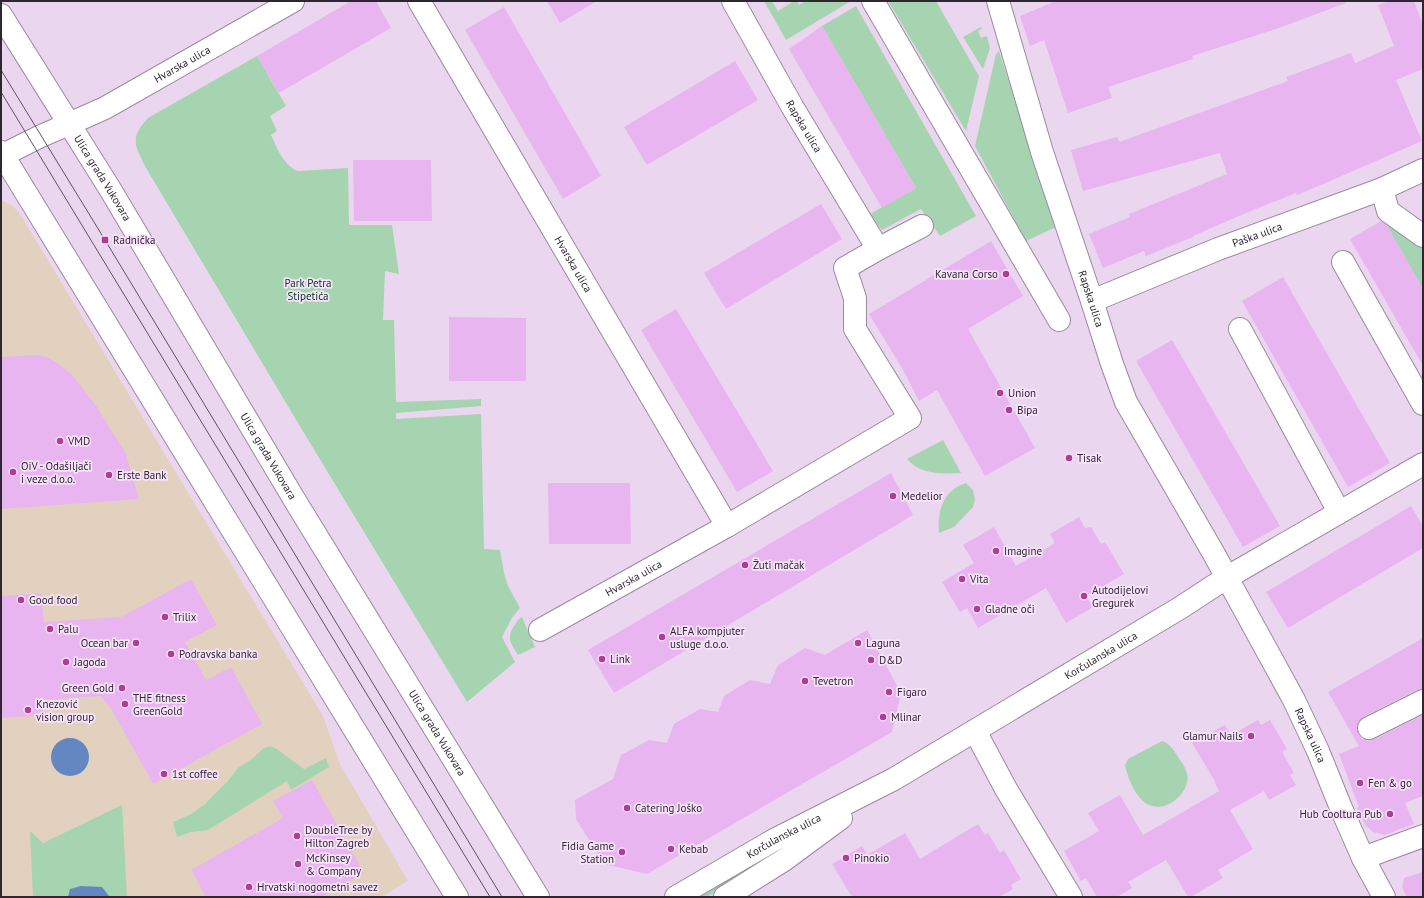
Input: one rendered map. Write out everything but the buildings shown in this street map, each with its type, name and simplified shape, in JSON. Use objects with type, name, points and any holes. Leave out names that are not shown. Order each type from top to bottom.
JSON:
[{"type":"street","name":"Hvarska ulica","points":[[2,154],[105,108],[293,1]]},
{"type":"street","name":"Hvarska ulica","points":[[419,1],[727,526]]},
{"type":"street","name":"Rapska ulica","points":[[733,1],[793,108],[878,250]]},
{"type":"street","points":[[873,1],[1059,320]]},
{"type":"street","name":"Rapska ulica","points":[[998,1],[1042,152],[1126,402],[1294,700],[1318,751],[1363,858],[1384,897]]},
{"type":"street","name":"Ulica grada Vukovara","points":[[1,15],[110,189],[294,499],[538,897]]},
{"type":"street","points":[[2,154],[457,897]]},
{"type":"street","name":"Paška ulica","points":[[1092,300],[1218,249],[1382,189],[1423,170]]},
{"type":"street","points":[[1382,189],[1388,211],[1423,236]]},
{"type":"street","points":[[878,250],[922,226]]},
{"type":"street","name":"Hvarska ulica","points":[[540,630],[727,526],[910,418],[855,329],[855,298],[845,268],[878,250]]},
{"type":"street","points":[[1343,262],[1423,404]]},
{"type":"street","points":[[1240,329],[1339,512]]},
{"type":"street","points":[[1226,578],[1423,464]]},
{"type":"street","name":"Korčulanska ulica","points":[[676,897],[774,840],[894,779],[1173,612],[1226,578]]},
{"type":"street","points":[[1369,728],[1423,701]]},
{"type":"street","points":[[975,731],[1006,789],[1070,897]]},
{"type":"street","name":"Korčulanska ulica","points":[[725,897],[784,860],[894,779]]},
{"type":"street","points":[[1363,858],[1423,836]]},
{"type":"shaded area","points":[[1,200],[13,206],[20,214],[323,716],[340,764],[408,881],[381,897],[1,897]]},
{"type":"green space","points":[[764,1],[772,1],[778,11],[794,1],[797,1],[799,5],[806,1],[851,1],[786,40]]},
{"type":"green space","points":[[888,1],[936,1],[979,76],[966,131]]},
{"type":"green space","points":[[856,6],[976,216],[940,236],[921,209],[882,230],[870,214],[916,188],[822,26]]},
{"type":"green space","points":[[981,27],[982,29],[978,31],[981,38],[987,36],[990,48],[983,69],[963,37]]},
{"type":"green space","points":[[999,51],[1056,227],[1026,241],[975,146],[996,54]]},
{"type":"green space","name":"Park Petra Stipetića","points":[[257,56],[286,106],[270,116],[277,131],[271,135],[278,151],[285,161],[293,169],[298,171],[348,168],[349,225],[392,225],[399,274],[385,271],[383,320],[394,320],[396,402],[481,399],[481,406],[396,413],[396,419],[481,414],[484,549],[500,550],[508,586],[520,608],[512,618],[502,637],[515,662],[467,702],[146,168],[137,148],[136,137],[138,131],[148,118]]},
{"type":"green space","points":[[1383,219],[1423,249],[1423,289]]},
{"type":"green space","points":[[943,440],[961,473],[939,473],[925,471],[907,459]]},
{"type":"green space","points":[[966,483],[973,490],[975,500],[973,507],[954,527],[939,533],[939,517],[943,502],[958,486]]},
{"type":"green space","points":[[522,617],[535,647],[518,655],[510,641],[510,634],[514,626]]},
{"type":"green space","points":[[1162,741],[1170,746],[1182,763],[1187,772],[1187,780],[1186,787],[1172,803],[1159,807],[1147,804],[1142,800],[1128,777],[1125,765],[1128,759]]},
{"type":"green space","points":[[270,746],[277,749],[304,769],[326,758],[329,767],[291,790],[287,781],[208,830],[191,832],[177,837],[173,822],[191,814],[204,805],[227,782],[238,768],[253,758],[264,748]]},
{"type":"green space","points":[[122,805],[127,897],[33,897],[30,831],[43,843]]},
{"type":"green space","points":[[774,851],[777,851],[772,859],[707,897],[696,897]]},
{"type":"water","points":[[66,738],[74,738],[84,743],[88,750],[88,764],[84,771],[74,776],[66,776],[56,771],[54,768],[51,761],[51,753],[56,743],[59,741]]},
{"type":"water","points":[[81,886],[102,887],[109,897],[68,897],[70,889]]},
{"type":"tram line","points":[[1,70],[502,897]]},
{"type":"tram line","points":[[1,92],[490,897]]},
{"type":"place","name":"Radnička","points":[[105,240]]},
{"type":"place","name":"Kavana Corso","points":[[1006,274]]},
{"type":"place","name":"Union","points":[[1000,393]]},
{"type":"place","name":"Bipa","points":[[1009,410]]},
{"type":"place","name":"VMD","points":[[60,441]]},
{"type":"place","name":"Tisak","points":[[1069,458]]},
{"type":"place","name":"OiV - Odašiljači i veze d.o.o.","points":[[13,472]]},
{"type":"place","name":"Erste Bank","points":[[109,475]]},
{"type":"place","name":"Medelior","points":[[893,496]]},
{"type":"place","name":"Imagine","points":[[996,551]]},
{"type":"place","name":"Žuti mačak","points":[[745,565]]},
{"type":"place","name":"Vita","points":[[962,579]]},
{"type":"place","name":"Autodijelovi Gregurek","points":[[1084,596]]},
{"type":"place","name":"Good food","points":[[21,600]]},
{"type":"place","name":"Gladne oči","points":[[977,609]]},
{"type":"place","name":"Trilix","points":[[165,617]]},
{"type":"place","name":"Palu","points":[[50,629]]},
{"type":"place","name":"ALFA kompjuter usluge d.o.o.","points":[[662,637]]},
{"type":"place","name":"Ocean bar","points":[[136,643]]},
{"type":"place","name":"Laguna","points":[[858,643]]},
{"type":"place","name":"Podravska banka","points":[[171,654]]},
{"type":"place","name":"Link","points":[[602,659]]},
{"type":"place","name":"D&D","points":[[871,660]]},
{"type":"place","name":"Jagoda","points":[[66,662]]},
{"type":"place","name":"Tevetron","points":[[805,681]]},
{"type":"place","name":"Green Gold","points":[[122,688]]},
{"type":"place","name":"Figaro","points":[[889,692]]},
{"type":"place","name":"THE fitness GreenGold","points":[[125,704]]},
{"type":"place","name":"Knezović vision group","points":[[28,710]]},
{"type":"place","name":"Mlinar","points":[[883,717]]},
{"type":"place","name":"Glamur Nails","points":[[1251,736]]},
{"type":"place","name":"1st coffee","points":[[164,774]]},
{"type":"place","name":"Fen & go","points":[[1360,783]]},
{"type":"place","name":"Catering Joško","points":[[627,808]]},
{"type":"place","name":"Hub Cooltura Pub","points":[[1390,814]]},
{"type":"place","name":"DoubleTree by Hilton Zagreb","points":[[297,836]]},
{"type":"place","name":"Kebab","points":[[671,849]]},
{"type":"place","name":"Fidia Game Station","points":[[622,852]]},
{"type":"place","name":"Pinokio","points":[[846,858]]},
{"type":"place","name":"McKinsey & Company","points":[[298,864]]},
{"type":"place","name":"Hrvatski nogometni savez","points":[[249,887]]}]
